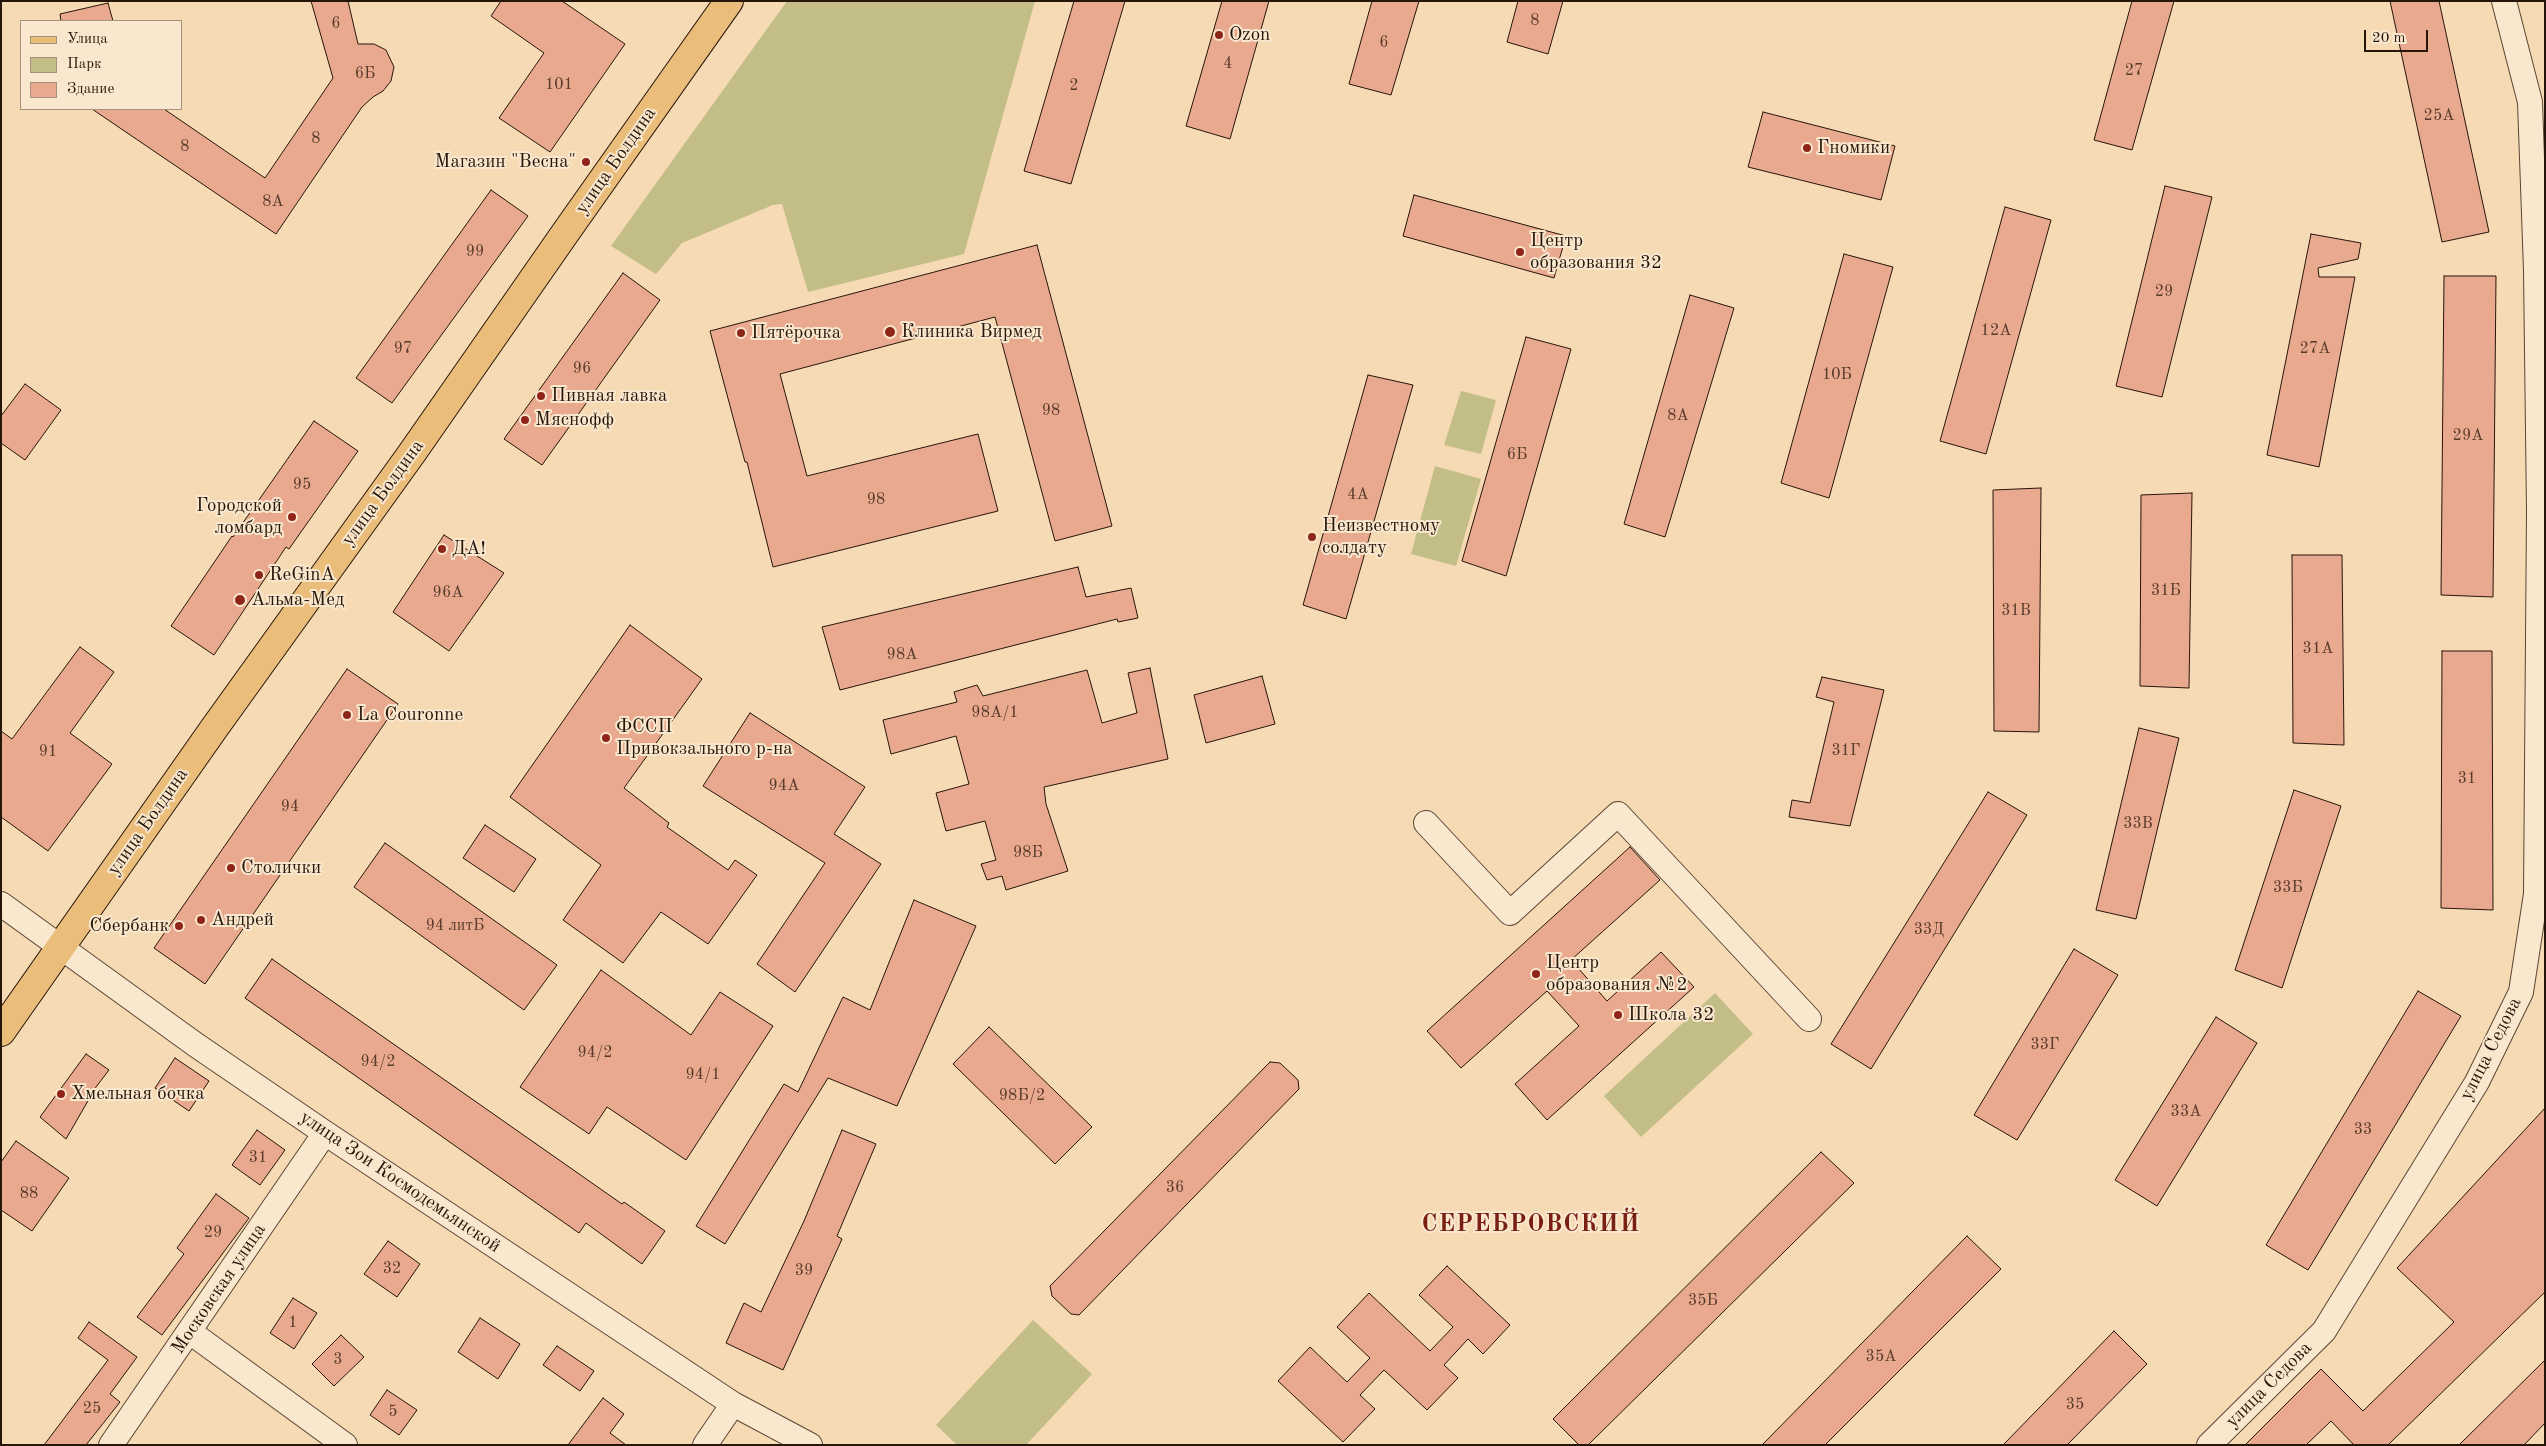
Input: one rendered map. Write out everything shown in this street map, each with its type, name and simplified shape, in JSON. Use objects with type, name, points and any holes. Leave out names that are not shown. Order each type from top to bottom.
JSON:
[{"type":"main road","name":"улица Болдина","points":[[1,1032],[214,727],[412,453],[730,1]]},
{"type":"street","name":"улица Седова","points":[[2209,1445],[2324,1330],[2477,1082],[2521,992],[2536,894],[2539,512],[2536,270],[2530,102],[2504,1]]},
{"type":"street","points":[[1426,823],[1510,913],[1618,814],[1809,1019]]},
{"type":"street","name":"улица Зои Космодемьянской","points":[[1,904],[196,1045],[325,1133],[732,1404],[810,1445]]},
{"type":"street","name":"Московская улица","points":[[111,1445],[325,1133]]},
{"type":"street","points":[[190,1332],[345,1445]]},
{"type":"street","points":[[705,1445],[732,1404]]},
{"type":"green space","points":[[787,1],[1035,1],[964,254],[808,292],[782,204],[773,205],[682,243],[656,274],[611,246]]},
{"type":"green space","points":[[1461,391],[1496,400],[1481,454],[1444,445]]},
{"type":"green space","points":[[1435,466],[1481,479],[1456,566],[1411,554]]},
{"type":"green space","points":[[1715,993],[1753,1034],[1641,1137],[1604,1096]]},
{"type":"green space","points":[[1033,1320],[1092,1374],[1026,1445],[957,1445],[936,1425]]},
{"type":"building","points":[[311,1],[348,1],[358,44],[374,44],[386,50],[394,67],[391,81],[383,91],[362,107],[276,234],[93,110],[165,110],[265,178],[333,78]]},
{"type":"building","points":[[501,1],[562,1],[625,44],[550,152],[499,118],[544,53],[491,16]]},
{"type":"building","points":[[1074,1],[1125,1],[1071,184],[1024,171]]},
{"type":"building","points":[[1222,1],[1269,1],[1230,139],[1186,126]]},
{"type":"building","points":[[1372,1],[1419,1],[1391,95],[1349,84]]},
{"type":"building","points":[[1518,1],[1563,1],[1548,54],[1507,42]]},
{"type":"building","points":[[2132,1],[2174,1],[2132,150],[2094,140]]},
{"type":"building","points":[[2390,1],[2439,1],[2489,232],[2442,242]]},
{"type":"building","points":[[108,3],[113,20],[61,20],[60,14]]},
{"type":"building","points":[[1763,112],[1895,146],[1881,200],[1748,167]]},
{"type":"building","points":[[2165,186],[2212,197],[2162,397],[2116,386]]},
{"type":"building","points":[[491,190],[528,216],[392,403],[356,378]]},
{"type":"building","points":[[1414,195],[1566,236],[1554,278],[1403,236]]},
{"type":"building","points":[[2005,207],[2051,220],[1986,454],[1940,441]]},
{"type":"building","points":[[2311,234],[2361,243],[2358,259],[2318,268],[2319,277],[2355,277],[2319,467],[2267,455]]},
{"type":"building","points":[[1037,245],[1112,526],[1055,541],[995,317],[780,374],[807,476],[978,434],[998,511],[773,567],[747,462],[745,462],[710,331]]},
{"type":"building","points":[[1844,254],[1893,267],[1829,498],[1781,483]]},
{"type":"building","points":[[623,273],[660,300],[542,465],[504,439]]},
{"type":"building","points":[[2444,276],[2496,276],[2493,597],[2441,595]]},
{"type":"building","points":[[1690,295],[1734,308],[1665,537],[1624,524]]},
{"type":"building","points":[[1526,337],[1571,349],[1506,576],[1462,561]]},
{"type":"building","points":[[1368,375],[1413,385],[1346,619],[1303,605]]},
{"type":"building","points":[[25,384],[61,410],[25,460],[1,443],[1,416]]},
{"type":"building","points":[[314,421],[358,451],[289,549],[286,547],[214,655],[171,626]]},
{"type":"building","points":[[2041,488],[2039,732],[1994,731],[1993,490]]},
{"type":"building","points":[[2192,493],[2189,688],[2140,686],[2141,495]]},
{"type":"building","points":[[444,535],[504,573],[449,651],[393,612]]},
{"type":"building","points":[[2292,555],[2342,555],[2344,745],[2293,743]]},
{"type":"building","points":[[1078,567],[1086,597],[1131,588],[1138,618],[1118,622],[1117,619],[840,690],[822,627]]},
{"type":"building","points":[[630,625],[702,679],[624,788],[669,823],[667,827],[728,870],[735,860],[757,875],[708,944],[661,912],[623,963],[563,920],[601,865],[510,797]]},
{"type":"building","points":[[80,647],[114,672],[70,733],[112,764],[48,851],[1,817],[1,731],[12,739]]},
{"type":"building","points":[[2442,651],[2492,651],[2493,910],[2441,908]]},
{"type":"building","points":[[1150,668],[1168,759],[1044,787],[1046,804],[1068,871],[1006,890],[1002,876],[987,880],[981,864],[996,860],[985,821],[946,831],[936,793],[969,784],[956,736],[891,754],[883,720],[957,702],[954,692],[977,685],[983,696],[1087,670],[1102,723],[1137,713],[1128,673]]},
{"type":"building","points":[[347,669],[398,704],[205,984],[154,948]]},
{"type":"building","points":[[1262,676],[1275,724],[1206,743],[1194,695]]},
{"type":"building","points":[[1822,677],[1884,690],[1850,826],[1789,817],[1792,800],[1810,803],[1834,702],[1816,697]]},
{"type":"building","points":[[750,713],[865,787],[834,834],[881,864],[795,992],[757,964],[825,863],[703,786]]},
{"type":"building","points":[[2139,728],[2179,738],[2136,919],[2096,910]]},
{"type":"building","points":[[2294,790],[2341,806],[2282,988],[2235,970]]},
{"type":"building","points":[[1988,792],[2027,815],[1871,1069],[1831,1044]]},
{"type":"building","points":[[485,825],[536,859],[514,892],[463,858]]},
{"type":"building","points":[[385,843],[557,965],[524,1010],[354,887]]},
{"type":"building","name":"Центр образования №2","points":[[1630,847],[1660,880],[1571,960],[1607,1001],[1661,952],[1694,987],[1547,1120],[1515,1084],[1579,1026],[1547,991],[1461,1068],[1427,1031]]},
{"type":"building","points":[[914,900],[976,926],[897,1106],[828,1078],[725,1244],[696,1226],[784,1084],[798,1092],[843,997],[870,1010]]},
{"type":"building","points":[[2074,949],[2118,975],[2017,1140],[1974,1115]]},
{"type":"building","points":[[272,959],[622,1204],[624,1202],[665,1231],[642,1264],[586,1223],[579,1233],[245,998]]},
{"type":"building","points":[[601,970],[691,1035],[720,992],[773,1026],[686,1160],[607,1107],[589,1134],[520,1087]]},
{"type":"building","points":[[2418,991],[2461,1016],[2308,1270],[2266,1245]]},
{"type":"building","points":[[2216,1017],[2257,1043],[2157,1206],[2115,1180]]},
{"type":"building","points":[[989,1027],[1092,1127],[1055,1164],[953,1064]]},
{"type":"building","points":[[86,1054],[109,1070],[96,1087],[66,1139],[40,1117]]},
{"type":"building","points":[[175,1058],[209,1081],[189,1111],[155,1088]]},
{"type":"building","points":[[1270,1062],[1280,1063],[1298,1080],[1299,1089],[1079,1315],[1071,1314],[1052,1296],[1050,1286]]},
{"type":"building","points":[[2545,1108],[2545,1292],[2388,1445],[2354,1445],[2331,1421],[2306,1445],[2245,1445],[2321,1369],[2363,1411],[2454,1322],[2397,1268]]},
{"type":"building","points":[[257,1130],[285,1150],[260,1185],[232,1165]]},
{"type":"building","points":[[842,1130],[876,1144],[837,1236],[842,1239],[783,1370],[726,1343],[744,1303],[761,1312],[804,1221]]},
{"type":"building","points":[[16,1141],[69,1178],[32,1231],[1,1210],[1,1162]]},
{"type":"building","points":[[1821,1152],[1854,1183],[1588,1445],[1579,1445],[1553,1419]]},
{"type":"building","points":[[216,1194],[249,1218],[162,1335],[137,1317],[184,1254],[177,1248]]},
{"type":"building","points":[[1967,1236],[2001,1269],[1825,1445],[1762,1445]]},
{"type":"building","points":[[388,1241],[420,1264],[397,1297],[364,1274]]},
{"type":"building","points":[[1447,1266],[1510,1325],[1483,1354],[1468,1339],[1444,1365],[1458,1378],[1427,1410],[1384,1370],[1360,1395],[1375,1409],[1343,1442],[1278,1381],[1310,1347],[1347,1382],[1370,1358],[1337,1327],[1369,1293],[1430,1351],[1453,1327],[1419,1295]]},
{"type":"building","points":[[293,1298],[317,1313],[294,1349],[270,1333]]},
{"type":"building","points":[[480,1318],[520,1344],[498,1379],[458,1352]]},
{"type":"building","points":[[89,1322],[137,1357],[110,1394],[120,1402],[86,1445],[44,1445],[108,1360],[78,1338]]},
{"type":"building","points":[[2114,1331],[2147,1364],[2067,1445],[2003,1445]]},
{"type":"building","points":[[341,1335],[364,1357],[334,1386],[312,1364]]},
{"type":"building","points":[[557,1346],[594,1371],[580,1391],[543,1365]]},
{"type":"building","points":[[2545,1360],[2545,1423],[2524,1445],[2459,1445]]},
{"type":"building","points":[[387,1390],[417,1410],[399,1435],[370,1415]]},
{"type":"building","points":[[603,1398],[624,1414],[610,1433],[626,1445],[568,1445]]},
{"type":"place","name":"Ozon","points":[[1219,35]]},
{"type":"place","name":"Гномики","points":[[1807,148]]},
{"type":"place","name":"Магазин \"Весна\"","points":[[586,162]]},
{"type":"place","name":"Центр образования 32","points":[[1520,252]]},
{"type":"place","name":"Клиника Вирмед","points":[[890,332]]},
{"type":"place","name":"Пятёрочка","points":[[741,333]]},
{"type":"place","name":"Пивная лавка","points":[[541,396]]},
{"type":"place","name":"Мяснофф","points":[[525,420]]},
{"type":"place","name":"Городской ломбард","points":[[292,517]]},
{"type":"place","name":"Неизвестному солдату","points":[[1312,537]]},
{"type":"place","name":"ДА!","points":[[442,549]]},
{"type":"place","name":"ReGinA","points":[[259,575]]},
{"type":"place","name":"Альма-Мед","points":[[240,600]]},
{"type":"place","name":"La Couronne","points":[[347,715]]},
{"type":"place","name":"ФССП Привокзального р-на","points":[[606,738]]},
{"type":"place","name":"Столички","points":[[231,868]]},
{"type":"place","name":"Андрей","points":[[201,920]]},
{"type":"place","name":"Сбербанк","points":[[179,926]]},
{"type":"place","name":"Центр образования №2","points":[[1536,974]]},
{"type":"place","name":"Школа 32","points":[[1618,1015]]},
{"type":"place","name":"Хмельная бочка","points":[[61,1094]]},
{"type":"district","name":"СЕРЕБРОВСКИЙ","points":[[1531,1225]]}]
